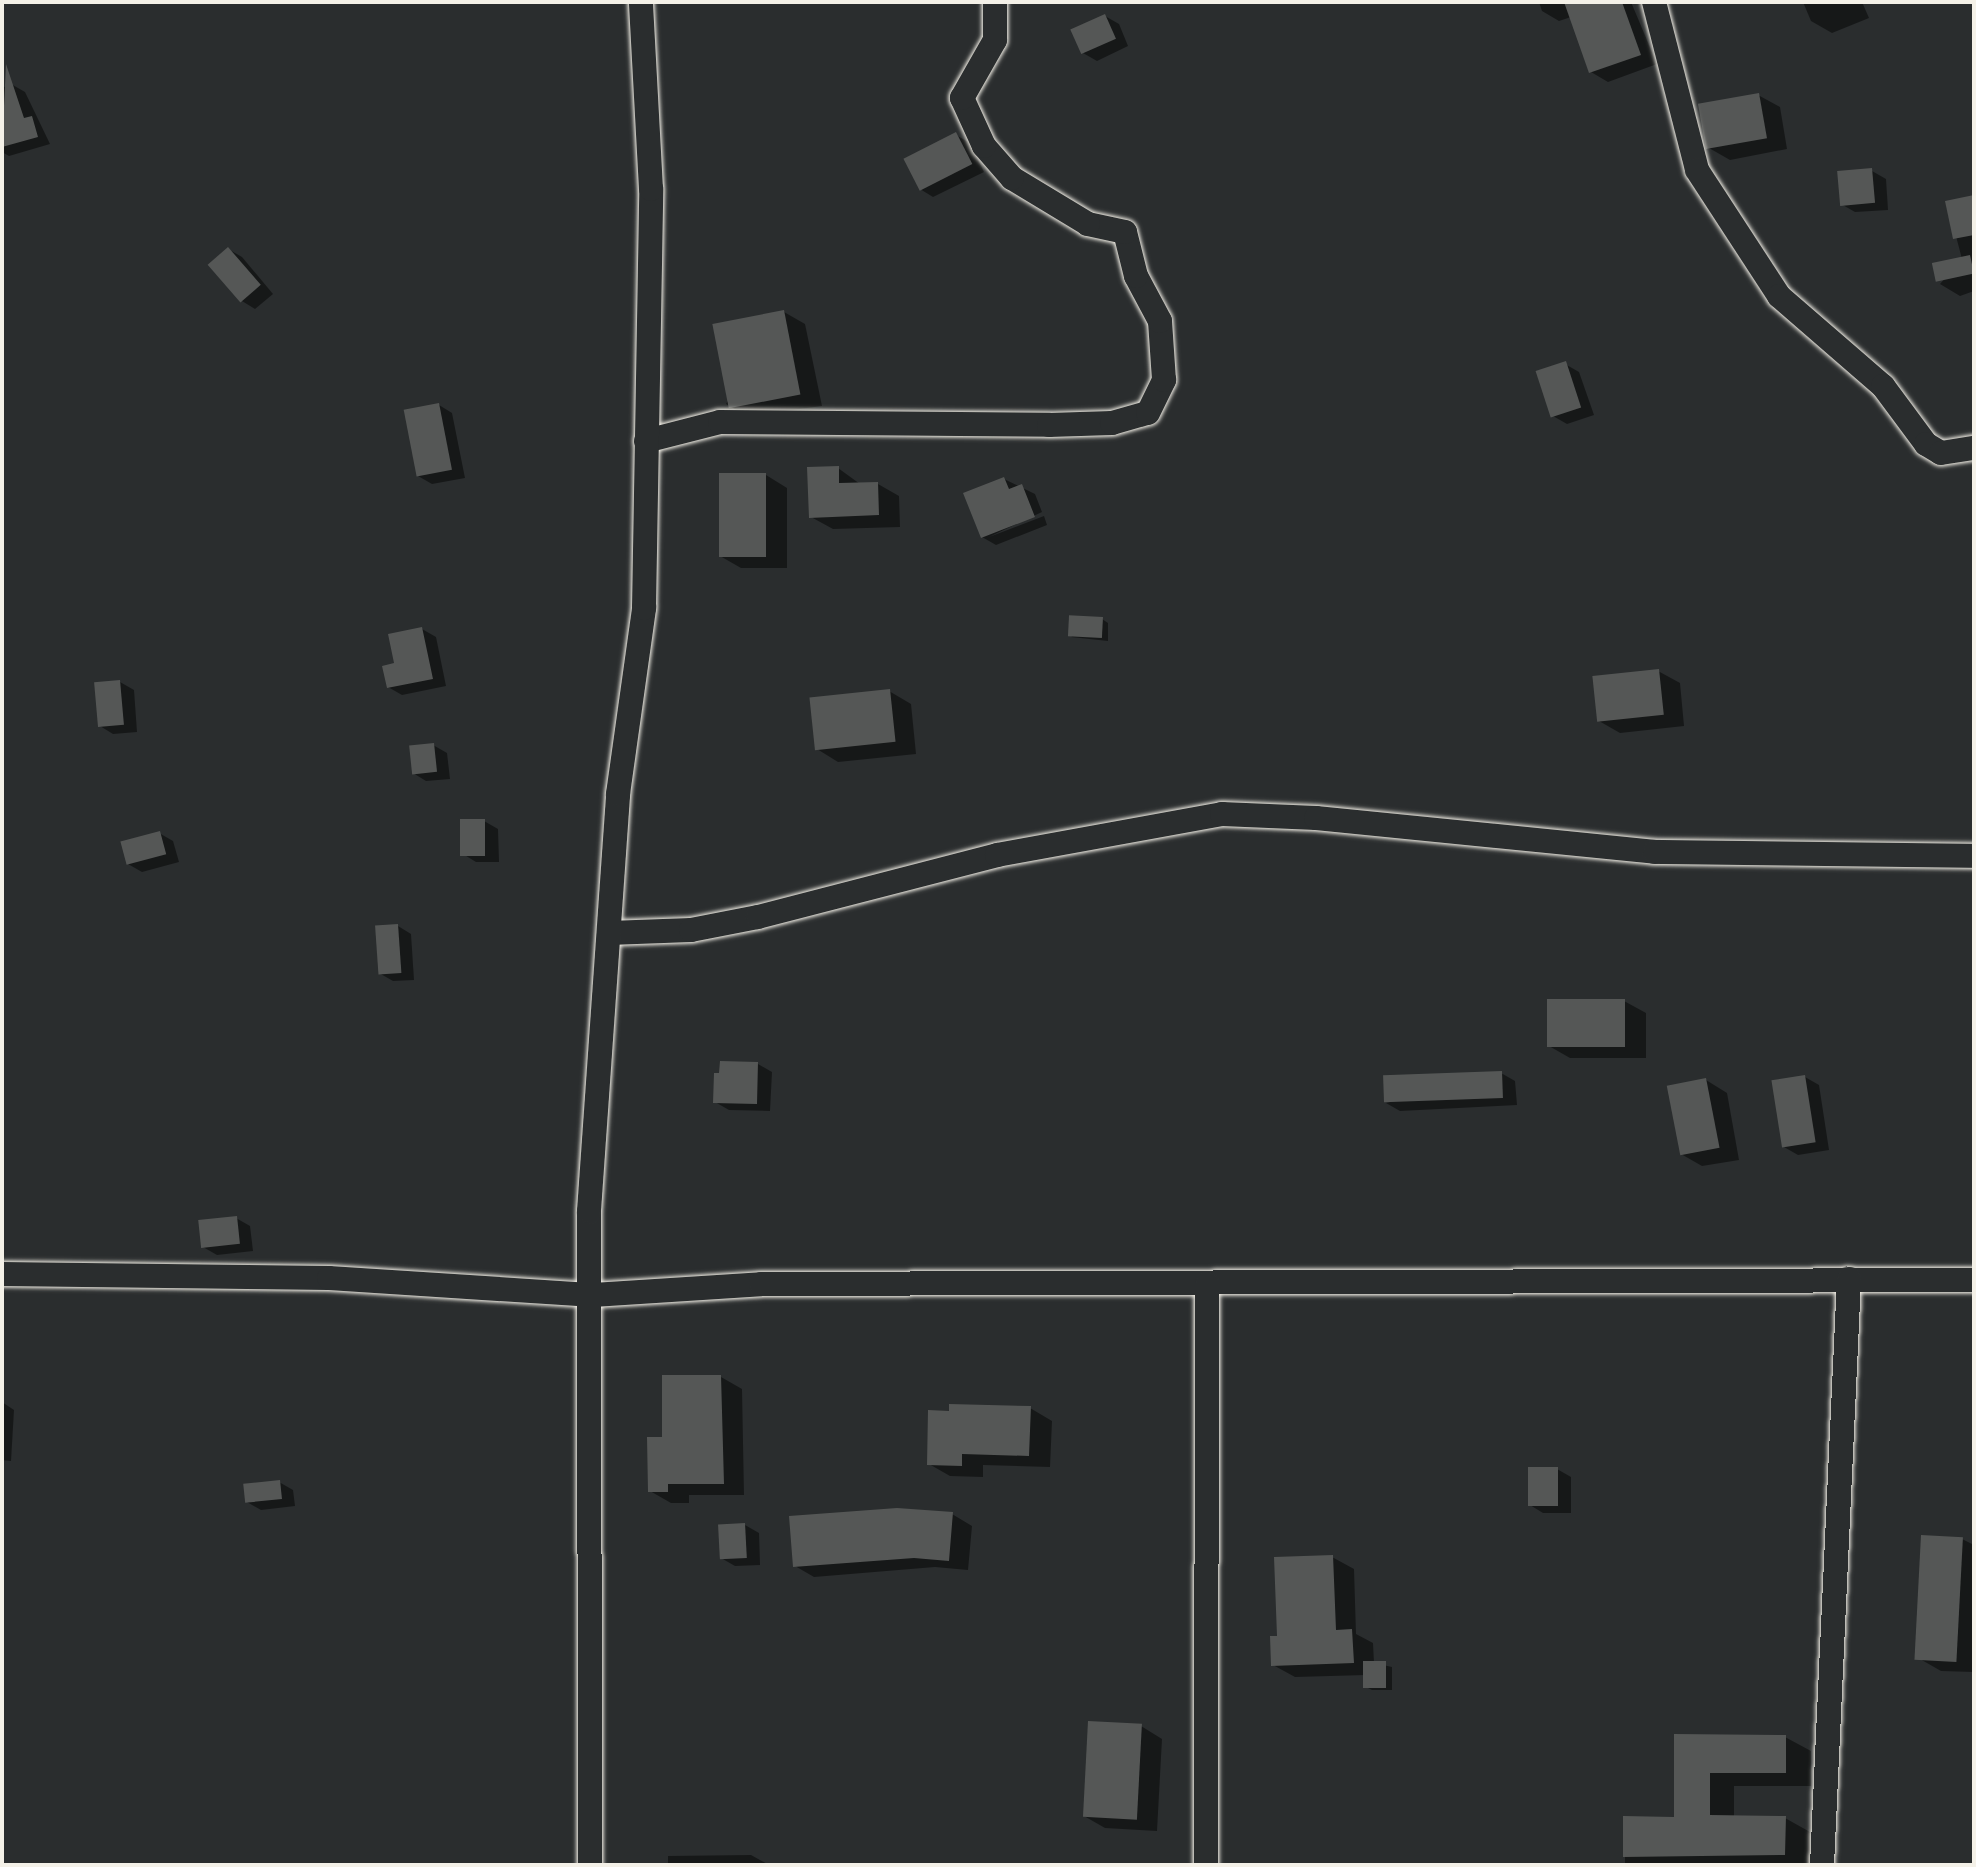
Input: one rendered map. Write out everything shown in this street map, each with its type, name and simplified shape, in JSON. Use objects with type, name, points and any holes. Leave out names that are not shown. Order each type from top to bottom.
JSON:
[{"type":"street","points":[[590,1865],[593,1295],[589,1211],[618,794],[643,630],[651,189],[641,2]]},
{"type":"street","points":[[646,441],[720,422],[1049,425],[1112,423],[1148,413],[1164,380],[1160,321],[1136,276],[1125,232],[1088,224],[1012,178],[984,146],[962,98],[995,40],[995,2]]},
{"type":"street","points":[[1654,2],[1697,170],[1779,296],[1883,386],[1926,444],[1941,453],[1974,448]]},
{"type":"street","points":[[609,933],[691,930],[758,917],[997,855],[1222,814],[1316,818],[1655,852],[1974,856]]},
{"type":"street","points":[[2,1274],[329,1278],[593,1295],[761,1284],[1974,1280]]},
{"type":"street","points":[[1822,1865],[1849,1279]]},
{"type":"street","points":[[1206,1865],[1207,1284]]},
{"type":"building","points":[[1564,2],[1622,2],[1641,55],[1589,73]]},
{"type":"building","points":[[1105,14],[1116,39],[1081,54],[1070,29]]},
{"type":"building","points":[[6,64],[24,118],[32,116],[38,137],[2,147]]},
{"type":"building","points":[[1759,93],[1767,138],[1706,149],[1698,104]]},
{"type":"building","points":[[956,132],[972,164],[920,191],[903,159]]},
{"type":"building","points":[[1872,168],[1875,203],[1840,206],[1837,171]]},
{"type":"building","points":[[1974,195],[1974,235],[1953,239],[1945,201]]},
{"type":"building","points":[[228,247],[261,285],[240,302],[208,265]]},
{"type":"building","points":[[1970,255],[1974,274],[1936,282],[1932,263]]},
{"type":"building","points":[[784,310],[800,394],[729,408],[712,324]]},
{"type":"building","points":[[1566,361],[1581,408],[1551,417],[1536,371]]},
{"type":"building","points":[[439,403],[452,470],[417,477],[404,410]]},
{"type":"building","points":[[839,466],[839,483],[878,482],[879,515],[809,518],[807,467]]},
{"type":"building","points":[[719,473],[766,473],[766,557],[719,557]]},
{"type":"building","points":[[1004,477],[1009,489],[1022,484],[1035,517],[981,538],[963,493]]},
{"type":"building","points":[[1069,615],[1103,617],[1102,638],[1068,636]]},
{"type":"building","points":[[422,627],[433,679],[387,688],[382,666],[394,663],[388,634]]},
{"type":"building","points":[[1659,669],[1664,715],[1597,722],[1592,676]]},
{"type":"building","points":[[120,680],[124,725],[98,727],[94,682]]},
{"type":"building","points":[[890,689],[896,742],[815,750],[809,697]]},
{"type":"building","points":[[434,743],[437,772],[412,774],[409,746]]},
{"type":"building","points":[[460,819],[485,819],[485,856],[460,856]]},
{"type":"building","points":[[160,831],[166,854],[127,865],[120,842]]},
{"type":"building","points":[[398,924],[401,973],[378,974],[375,926]]},
{"type":"building","points":[[1547,999],[1625,999],[1625,1047],[1547,1047]]},
{"type":"building","points":[[720,1061],[758,1062],[757,1104],[713,1103],[714,1073],[719,1073]]},
{"type":"building","points":[[1502,1071],[1503,1098],[1384,1102],[1383,1075]]},
{"type":"building","points":[[1805,1075],[1816,1142],[1782,1147],[1771,1080]]},
{"type":"building","points":[[1706,1078],[1720,1148],[1680,1155],[1667,1086]]},
{"type":"building","points":[[237,1216],[240,1244],[201,1248],[198,1220]]},
{"type":"building","points":[[662,1375],[721,1375],[724,1484],[668,1484],[668,1492],[648,1492],[647,1437],[662,1437]]},
{"type":"building","points":[[949,1404],[1031,1406],[1029,1456],[962,1454],[962,1466],[927,1465],[928,1410],[949,1411]]},
{"type":"building","points":[[1528,1467],[1558,1467],[1558,1506],[1528,1506]]},
{"type":"building","points":[[280,1480],[282,1499],[245,1503],[243,1484]]},
{"type":"building","points":[[897,1508],[953,1512],[949,1561],[914,1558],[793,1567],[789,1516]]},
{"type":"building","points":[[745,1523],[747,1558],[720,1559],[718,1524]]},
{"type":"building","points":[[1921,1535],[1963,1537],[1956,1662],[1914,1660]]},
{"type":"building","points":[[1333,1555],[1336,1630],[1352,1629],[1354,1663],[1271,1666],[1270,1636],[1277,1636],[1274,1557]]},
{"type":"building","points":[[1363,1661],[1386,1661],[1386,1688],[1363,1688]]},
{"type":"building","points":[[1088,1721],[1142,1724],[1137,1820],[1083,1817]]},
{"type":"building","points":[[1674,1734],[1786,1735],[1786,1773],[1710,1773],[1710,1815],[1786,1816],[1785,1855],[1623,1857],[1623,1816],[1674,1817]]}]
